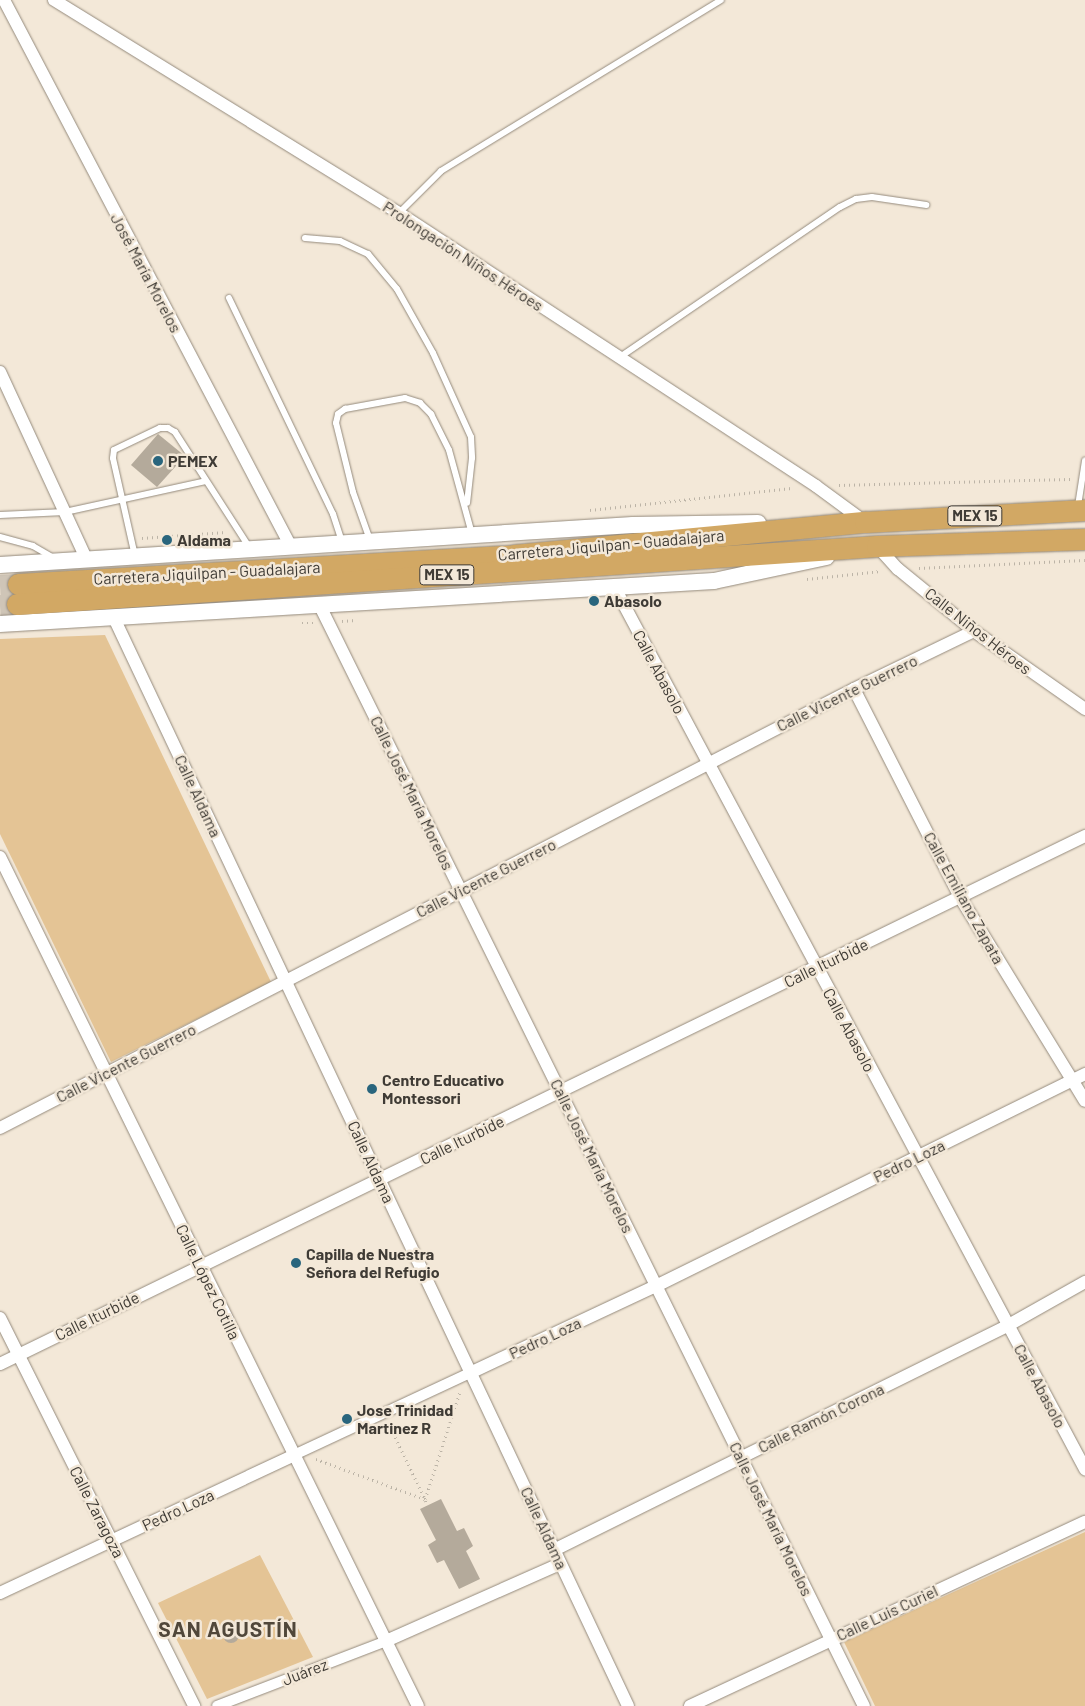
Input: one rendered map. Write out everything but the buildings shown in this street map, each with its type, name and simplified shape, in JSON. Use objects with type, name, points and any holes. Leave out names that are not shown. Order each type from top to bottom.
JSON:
[{"type":"highway","name":"Carretera Jiquilpan - Guadalajara","points":[[1081,510],[865,522],[514,555],[18,594],[878,546],[1085,539]]},
{"type":"street","name":"José María Morelos","points":[[4,0],[290,545]]},
{"type":"street","name":"Prolongación Niños Héroes","points":[[54,0],[398,213],[816,486],[865,522]]},
{"type":"street","points":[[0,372],[87,560]]},
{"type":"street","points":[[0,565],[634,524],[865,522]]},
{"type":"street","points":[[0,624],[714,581],[878,546]]},
{"type":"street","name":"Calle Niños Héroes","points":[[878,546],[898,569],[974,631],[1085,710]]},
{"type":"street","name":"Calle Abasolo","points":[[615,588],[815,968],[1085,1470]]},
{"type":"street","name":"Calle José María Morelos","points":[[320,606],[864,1706]]},
{"type":"street","name":"Calle Aldama","points":[[114,618],[380,1180],[468,1374],[628,1706]]},
{"type":"street","name":"Calle Vicente Guerrero","points":[[0,1128],[854,688],[974,631]]},
{"type":"street","name":"Calle Emiliano Zapata","points":[[854,688],[960,896],[1085,1102]]},
{"type":"street","name":"Calle Iturbide","points":[[0,1364],[561,1093],[1085,836]]},
{"type":"street","name":"Calle López Cotilla","points":[[0,857],[200,1266],[390,1640],[418,1706]]},
{"type":"street","name":"Pedro Loza","points":[[0,1593],[656,1286],[1085,1074]]},
{"type":"street","name":"Calle Ramón Corona","points":[[554,1550],[1007,1326],[1085,1282]]},
{"type":"street","name":"Calle Zaragoza","points":[[0,1318],[194,1706]]},
{"type":"street","name":"Calle Luis Curiel","points":[[690,1706],[830,1639],[1085,1522]]},
{"type":"street","points":[[390,1640],[560,1564]]},
{"type":"street","name":"Juárez","points":[[217,1706],[390,1640]]},
{"type":"lane","points":[[398,213],[440,170],[721,0]]},
{"type":"lane","points":[[620,357],[856,199],[872,197],[926,205]]},
{"type":"lane","points":[[305,238],[340,241],[368,254],[397,288],[433,354],[471,437],[472,458],[466,505]]},
{"type":"lane","points":[[229,298],[332,514],[342,542]]},
{"type":"lane","points":[[370,541],[353,492],[336,423],[338,414],[345,409],[405,398],[420,403],[431,414],[449,450],[466,505],[472,535]]},
{"type":"lane","points":[[135,557],[114,450],[160,428],[168,428],[175,432],[251,550]]},
{"type":"lane","points":[[1081,510],[1082,479],[1085,461]]},
{"type":"lane","points":[[0,515],[65,512],[206,481]]},
{"type":"lane","points":[[0,536],[34,546],[57,560]]},
{"type":"path","points":[[589,510],[816,486],[1082,479]]},
{"type":"path","points":[[898,569],[1085,560]]},
{"type":"path","points":[[425,1499],[468,1374]]},
{"type":"path","points":[[384,1413],[428,1505]]},
{"type":"path","points":[[297,1454],[425,1499]]},
{"type":"shaded area","points":[[105,635],[271,982],[111,1062],[0,834],[0,639]]},
{"type":"shaded area","points":[[1085,1532],[1085,1706],[875,1706],[844,1642]]},
{"type":"shaded area","points":[[260,1555],[313,1657],[207,1699],[158,1603]]},
{"type":"tunnel","points":[[0,585],[18,584]]},
{"type":"tunnel","points":[[0,605],[17,604]]},
{"type":"place","name":"PEMEX","points":[[158,461]]},
{"type":"place","name":"Aldama","points":[[167,540]]},
{"type":"place","name":"Abasolo","points":[[594,601]]},
{"type":"place","name":"Centro Educativo Montessori","points":[[372,1089]]},
{"type":"place","name":"Capilla de Nuestra Señora del Refugio","points":[[296,1263]]},
{"type":"place","name":"Jose Trinidad Martinez R","points":[[347,1419]]},
{"type":"district","name":"SAN AGUSTÍN","points":[[228,1629]]}]
